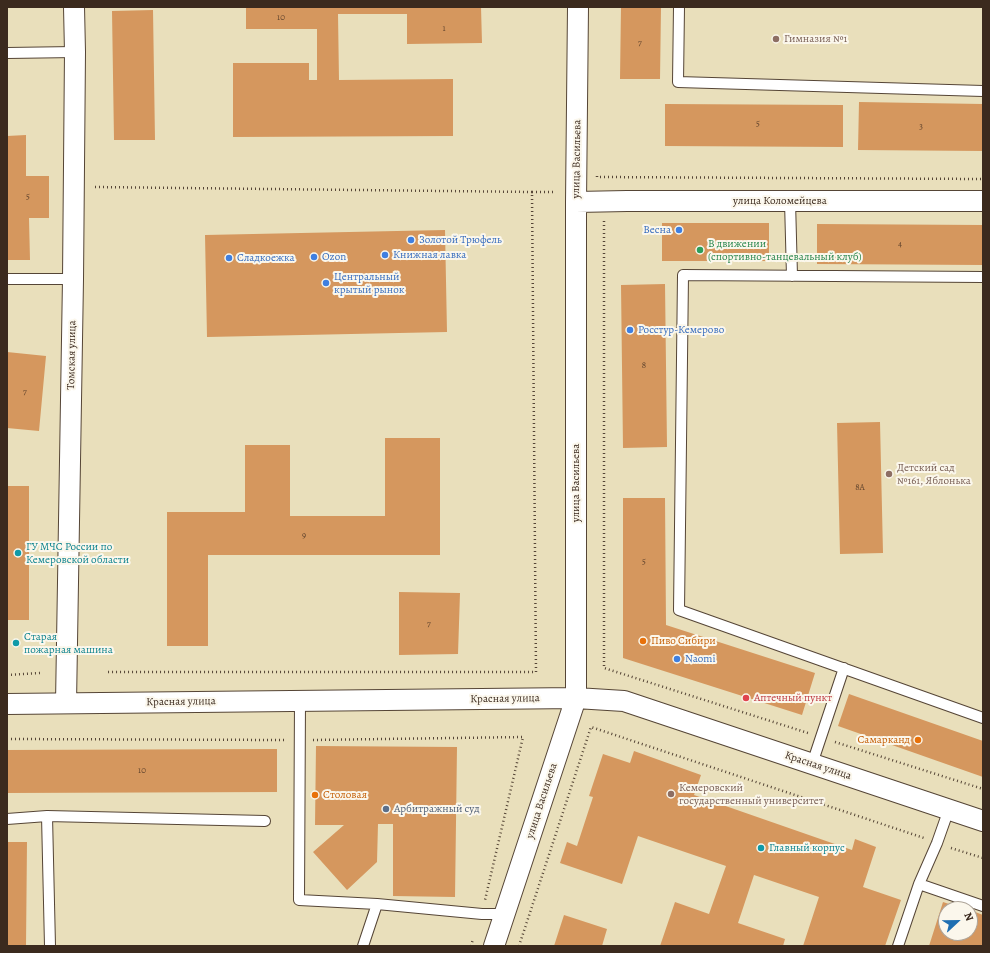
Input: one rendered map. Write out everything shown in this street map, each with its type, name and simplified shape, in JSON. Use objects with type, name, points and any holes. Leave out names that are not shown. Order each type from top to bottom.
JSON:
[{"type":"street","name":"Томская улица","points":[[66,703],[73,279],[74,7]]},
{"type":"street","name":"улица Васильева","points":[[494,946],[506,914],[562,737],[576,698],[576,202],[578,7]]},
{"type":"street","name":"улица Коломейцева","points":[[576,202],[983,201]]},
{"type":"street","name":"Красная улица","points":[[7,704],[576,698],[624,701],[983,821]]},
{"type":"lane","points":[[679,7],[678,82],[983,91]]},
{"type":"lane","points":[[7,52],[75,52]]},
{"type":"lane","points":[[790,201],[792,276]]},
{"type":"lane","points":[[983,277],[683,275],[679,610],[983,718]]},
{"type":"lane","points":[[7,279],[73,279]]},
{"type":"lane","points":[[812,764],[844,668]]},
{"type":"lane","points":[[300,701],[299,900],[377,904],[482,914],[506,914]]},
{"type":"lane","points":[[898,946],[919,884],[937,843],[949,809]]},
{"type":"lane","points":[[7,819],[47,816],[265,821]]},
{"type":"lane","points":[[47,816],[50,946]]},
{"type":"lane","points":[[919,884],[983,906]]},
{"type":"lane","points":[[363,946],[377,904]]},
{"type":"path","points":[[598,172],[597,177],[983,179]]},
{"type":"path","points":[[95,187],[532,192],[536,672],[106,672]]},
{"type":"path","points":[[604,215],[604,668],[983,789]]},
{"type":"path","points":[[7,675],[41,673]]},
{"type":"path","points":[[519,946],[591,727],[983,858]]},
{"type":"path","points":[[7,738],[299,740],[523,737],[482,914],[471,946]]},
{"type":"building","points":[[246,7],[481,7],[482,43],[407,44],[407,14],[338,14],[339,80],[453,79],[453,136],[233,137],[233,63],[309,63],[309,80],[317,80],[317,29],[246,29]]},
{"type":"building","points":[[621,7],[661,7],[660,79],[620,79]]},
{"type":"building","points":[[153,10],[155,140],[114,140],[112,11]]},
{"type":"building","points":[[859,102],[983,104],[983,151],[858,150]]},
{"type":"building","points":[[665,104],[843,105],[843,147],[665,146]]},
{"type":"building","points":[[26,135],[26,176],[49,176],[49,218],[29,218],[30,260],[7,260],[7,136]]},
{"type":"building","points":[[662,223],[769,223],[769,261],[662,261]]},
{"type":"building","points":[[817,224],[983,225],[983,265],[817,264]]},
{"type":"building","name":"Центральный крытый рынок","points":[[445,230],[447,332],[207,337],[205,235]]},
{"type":"building","points":[[665,284],[667,447],[623,448],[621,285]]},
{"type":"building","points":[[7,352],[46,356],[39,431],[7,428]]},
{"type":"building","points":[[880,422],[883,553],[840,554],[837,423]]},
{"type":"building","points":[[385,438],[440,438],[440,555],[208,555],[208,646],[167,646],[167,512],[245,512],[245,445],[290,445],[290,516],[385,516]]},
{"type":"building","name":"ГУ МЧС России по Кемеровской области","points":[[7,486],[29,486],[29,620],[7,620]]},
{"type":"building","points":[[623,498],[665,498],[666,625],[815,673],[802,715],[623,658]]},
{"type":"building","points":[[399,592],[460,593],[458,654],[399,655]]},
{"type":"building","points":[[849,694],[983,741],[983,777],[838,726]]},
{"type":"building","name":"Арбитражный суд","points":[[316,746],[457,747],[455,897],[393,896],[393,824],[378,824],[377,862],[347,890],[313,852],[344,825],[315,825]]},
{"type":"building","points":[[277,749],[277,792],[7,793],[7,750]]},
{"type":"building","name":"Главный корпус","points":[[634,751],[701,775],[694,795],[852,850],[855,839],[876,847],[863,887],[901,900],[885,946],[803,946],[819,897],[754,875],[738,923],[785,939],[783,946],[660,946],[675,902],[709,914],[726,866],[638,836],[622,884],[560,863],[567,842],[577,846],[593,797],[589,796],[603,754],[630,763]]},
{"type":"building","points":[[7,842],[27,842],[26,946],[7,946]]},
{"type":"building","points":[[978,913],[983,915],[983,946],[929,946],[938,918],[938,941],[978,941]]},
{"type":"building","points":[[564,915],[607,929],[602,946],[554,946]]},
{"type":"place","name":"Гимназия №1","points":[[776,39]]},
{"type":"place","name":"Весна","points":[[679,230]]},
{"type":"place","name":"Золотой Трюфель","points":[[411,240]]},
{"type":"place","name":"В движении (спортивно-танцевальный клуб)","points":[[700,250]]},
{"type":"place","name":"Книжная лавка","points":[[385,255]]},
{"type":"place","name":"Ozon","points":[[314,257]]},
{"type":"place","name":"Сладкоежка","points":[[229,258]]},
{"type":"place","name":"Центральный крытый рынок","points":[[326,283]]},
{"type":"place","name":"Росстур-Кемерово","points":[[630,330]]},
{"type":"place","name":"Детский сад №161, Яблонька","points":[[889,474]]},
{"type":"place","name":"ГУ МЧС России по Кемеровской области","points":[[18,553]]},
{"type":"place","name":"Пиво Сибири","points":[[643,641]]},
{"type":"place","name":"Старая пожарная машина","points":[[16,643]]},
{"type":"place","name":"Naomi","points":[[677,659]]},
{"type":"place","name":"Аптечный пункт","points":[[746,698]]},
{"type":"place","name":"Самарканд","points":[[918,740]]},
{"type":"place","name":"Кемеровский государственный университет","points":[[671,794]]},
{"type":"place","name":"Столовая","points":[[315,795]]},
{"type":"place","name":"Арбитражный суд","points":[[386,809]]},
{"type":"place","name":"Главный корпус","points":[[761,848]]}]
